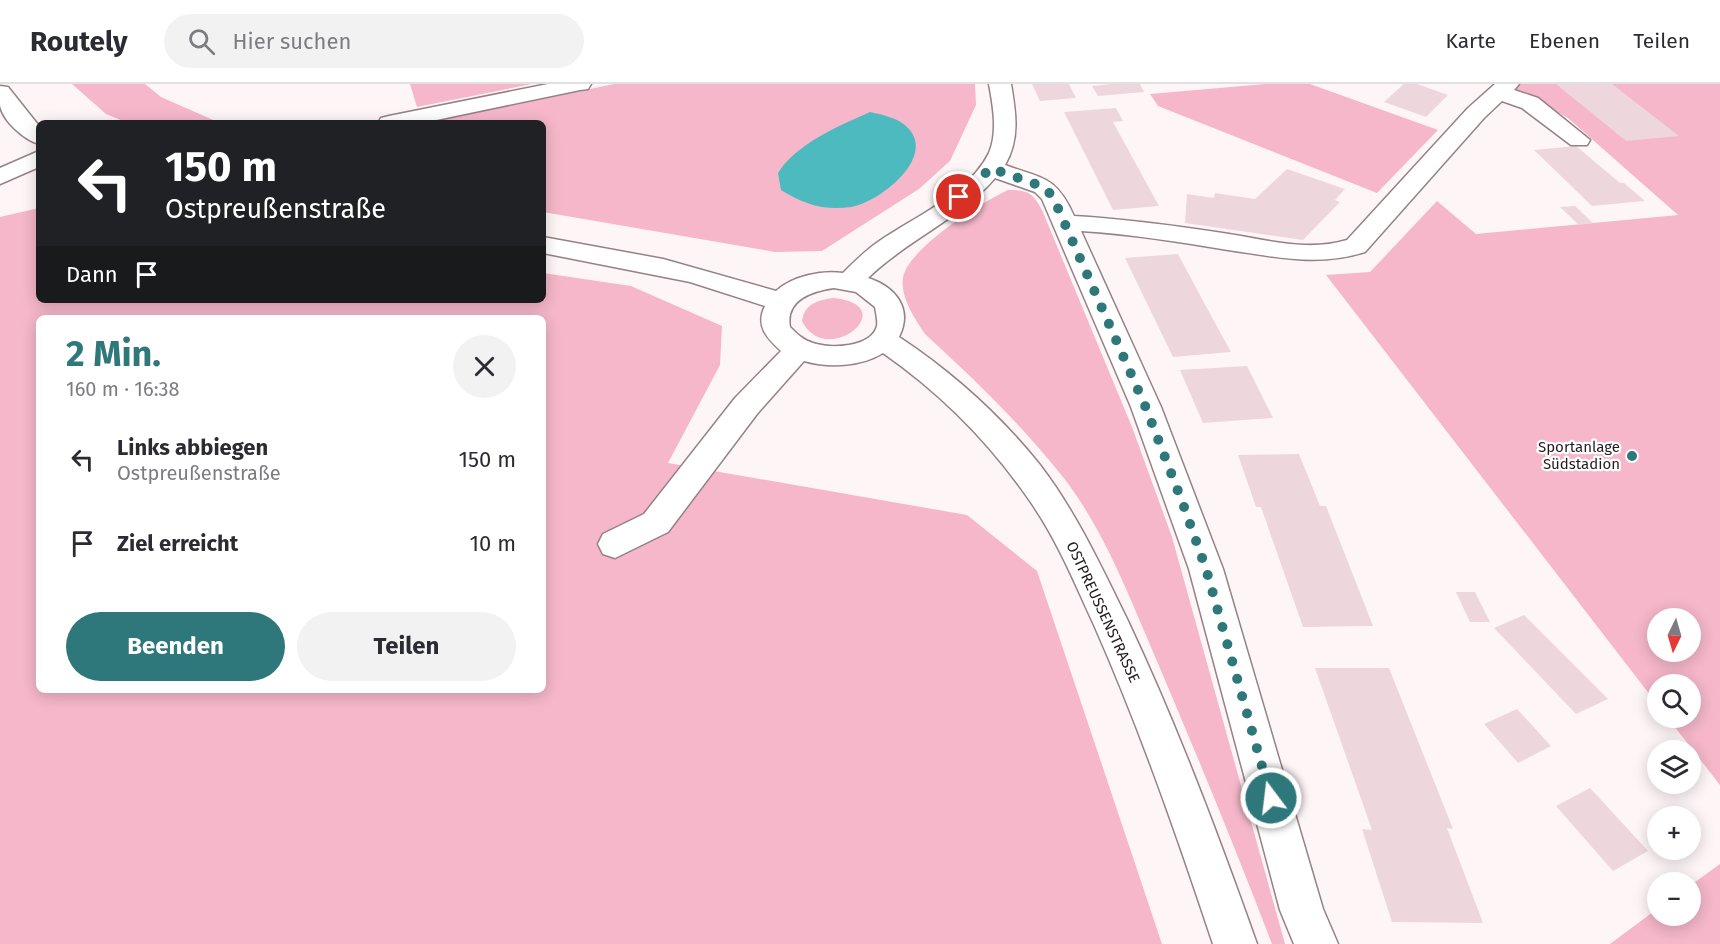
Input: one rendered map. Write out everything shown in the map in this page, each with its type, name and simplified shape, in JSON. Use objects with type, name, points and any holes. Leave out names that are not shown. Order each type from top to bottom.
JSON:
[{"type":"street","points":[[404,120],[580,84]]},
{"type":"street","points":[[850,281],[886,248],[975,185],[990,168],[1000,153],[1005,137],[1000,84]]},
{"type":"street","points":[[1066,223],[1101,224],[1305,253],[1345,250],[1356,246],[1476,113],[1504,88],[1579,140]]},
{"type":"street","points":[[0,92],[24,125],[36,135]]},
{"type":"street","points":[[0,177],[36,159]]},
{"type":"street","points":[[990,168],[1044,187],[1053,197],[1146,408],[1206,569],[1302,910],[1316,944]]},
{"type":"street","points":[[546,246],[646,263],[717,281],[780,302]]},
{"type":"street","points":[[818,281],[850,281],[866,286],[879,294],[888,304],[892,316],[890,328],[882,339],[869,349],[843,356],[815,356],[798,350],[784,340],[776,328],[775,315],[780,302],[790,293],[818,281]]},
{"type":"street","name":"OSTPREUSSENSTRASSE","points":[[882,339],[914,359],[987,428],[1044,496],[1065,532],[1125,652],[1178,785],[1235,944]]},
{"type":"street","points":[[615,544],[657,523],[746,406],[798,350]]},
{"type":"shaded area","points":[[72,84],[145,84],[161,97],[213,120],[121,120],[106,114]]},
{"type":"shaded area","points":[[410,84],[532,84],[417,107]]},
{"type":"shaded area","points":[[614,84],[975,84],[976,105],[950,161],[919,189],[822,251],[775,252],[546,213],[546,120],[441,120]]},
{"type":"shaded area","points":[[1265,84],[1310,84],[1438,130],[1377,193],[1158,106],[1150,94]]},
{"type":"shaded area","name":"Sportanlage Südstadion","points":[[1506,84],[1720,84],[1720,785],[1701,761],[1701,740],[1685,740],[1676,728],[1701,728],[1701,674],[1647,674],[1647,691],[1326,275],[1370,272],[1437,201],[1476,234],[1678,215],[1568,118]]},
{"type":"shaded area","points":[[1008,190],[1029,194],[1042,210],[1132,427],[1172,537],[1285,944],[1272,944],[1210,788],[1136,613],[1109,553],[1088,514],[1063,477],[1031,439],[925,334],[906,300],[903,278],[917,254],[964,215]]},
{"type":"shaded area","points":[[36,209],[36,303],[546,303],[546,273],[631,286],[722,326],[720,365],[668,463],[967,515],[1037,571],[1162,944],[0,944],[0,217]]},
{"type":"shaded area","points":[[833,298],[853,303],[862,311],[861,321],[854,330],[841,337],[827,339],[813,334],[802,321],[803,315],[813,304]]},
{"type":"shaded area","points":[[1720,864],[1720,944],[1610,944],[1647,916],[1647,926],[1701,926],[1701,878]]},
{"type":"water","points":[[870,112],[900,122],[908,128],[915,140],[915,152],[910,165],[889,188],[862,204],[841,208],[814,205],[781,190],[778,173],[796,153],[819,137]]},
{"type":"building","points":[[1032,84],[1069,84],[1076,98],[1040,101]]},
{"type":"building","points":[[1140,84],[1144,92],[1098,96],[1092,86]]},
{"type":"building","points":[[1404,84],[1417,84],[1448,95],[1426,117],[1384,102]]},
{"type":"building","points":[[1556,84],[1612,84],[1679,136],[1626,141]]},
{"type":"building","points":[[1116,108],[1123,121],[1113,122],[1159,206],[1113,210],[1064,112]]},
{"type":"building","points":[[1576,146],[1645,201],[1592,206],[1534,150]]},
{"type":"building","points":[[1287,169],[1345,189],[1335,200],[1340,202],[1303,240],[1185,223],[1187,194],[1214,198],[1215,193],[1255,199]]},
{"type":"building","points":[[1575,206],[1593,223],[1579,225],[1560,207]]},
{"type":"building","points":[[1178,254],[1231,352],[1173,357],[1125,258]]},
{"type":"building","points":[[1247,366],[1273,418],[1203,423],[1180,370]]},
{"type":"building","points":[[1299,454],[1320,506],[1326,506],[1373,626],[1303,627],[1261,507],[1256,507],[1238,455]]},
{"type":"building","points":[[1456,592],[1475,592],[1490,622],[1470,622]]},
{"type":"building","points":[[1524,615],[1608,699],[1576,714],[1494,628]]},
{"type":"building","points":[[1315,668],[1389,668],[1453,829],[1447,828],[1483,923],[1392,922],[1362,829],[1372,830]]},
{"type":"building","points":[[1517,709],[1551,746],[1518,763],[1484,724]]},
{"type":"building","points":[[1590,788],[1647,852],[1613,871],[1556,806]]},
{"type":"place","name":"Sportanlage Südstadion","points":[[1632,456]]},
{"type":"route","points":[[959,197],[975,185],[990,168],[1044,187],[1053,197],[1146,408],[1183,504],[1228,642],[1271,798]]}]
